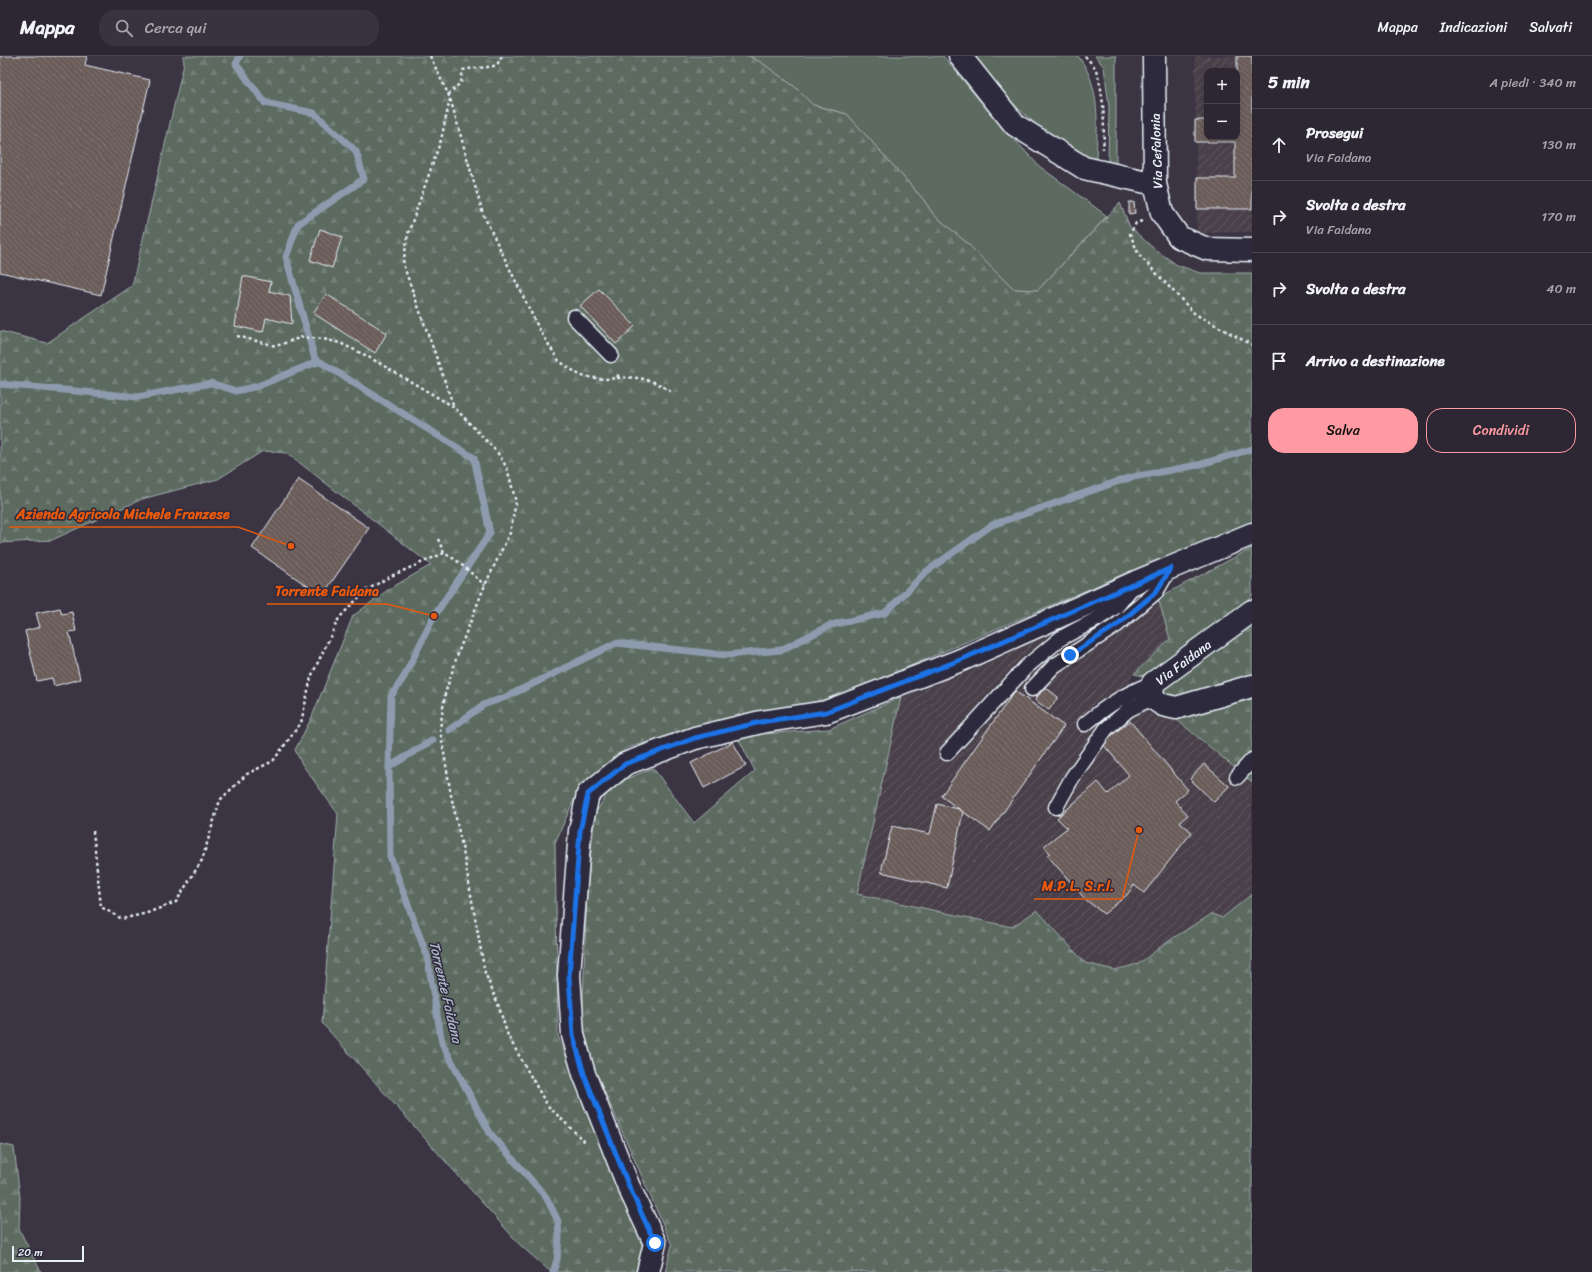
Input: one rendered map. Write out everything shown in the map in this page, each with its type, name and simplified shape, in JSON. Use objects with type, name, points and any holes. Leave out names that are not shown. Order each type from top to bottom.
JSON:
[{"type":"street","points":[[960,56],[1015,125],[1084,168],[1155,184]]},
{"type":"street","name":"Via Cefalonia","points":[[1154,56],[1155,184],[1162,213],[1179,237],[1207,249],[1252,250]]},
{"type":"street","points":[[648,1272],[655,1243],[628,1184],[587,1081],[573,1035],[569,976],[580,831],[588,794],[625,764],[702,737],[761,722],[826,712],[960,660],[1136,582],[1252,534]]},
{"type":"street","name":"Via Faidana","points":[[1252,612],[1152,690],[1163,705],[1176,708],[1252,686]]},
{"type":"lane","points":[[574,317],[611,355]]},
{"type":"lane","points":[[1032,689],[1054,666],[1117,625],[1156,592],[1171,568]]},
{"type":"lane","points":[[947,754],[1026,666],[1062,638],[1099,618],[1117,606],[1136,582]]},
{"type":"lane","points":[[1085,724],[1109,704],[1130,692],[1152,690]]},
{"type":"lane","points":[[1056,807],[1072,778],[1106,729],[1152,690]]},
{"type":"lane","points":[[1236,777],[1252,760]]},
{"type":"path","points":[[430,56],[450,98],[483,214],[540,331],[559,361],[581,376],[604,379],[632,377],[644,379],[664,386],[673,394]]},
{"type":"path","points":[[448,95],[461,82],[463,70],[472,67],[486,68],[497,65],[502,56]]},
{"type":"path","points":[[1085,56],[1095,68],[1100,92],[1103,114],[1101,172]]},
{"type":"path","points":[[450,98],[441,140],[408,234],[403,264],[454,407]]},
{"type":"path","points":[[1136,223],[1130,234],[1139,255],[1195,314],[1252,345]]},
{"type":"path","points":[[237,336],[276,346],[302,337],[323,339],[340,343],[366,356],[454,407],[497,452],[507,468],[516,502],[510,533],[485,585],[458,654],[445,694],[440,729],[451,796],[485,973],[498,1004],[508,1036],[547,1105],[587,1145]]},
{"type":"path","points":[[611,355],[621,365],[621,372],[616,378]]},
{"type":"path","points":[[438,539],[444,553],[456,560],[475,578],[485,585]]},
{"type":"path","points":[[93,831],[101,907],[122,919],[147,913],[176,902],[202,860],[220,800],[247,774],[273,762],[301,723],[311,677],[339,618],[365,591],[391,576],[444,553]]},
{"type":"shaded area","points":[[1195,56],[1252,56],[1252,232],[1197,233]]},
{"type":"shaded area","points":[[1155,587],[1170,639],[1131,677],[1130,692],[1149,713],[1176,719],[1252,782],[1252,894],[1222,918],[1212,914],[1173,938],[1138,964],[1115,970],[1085,963],[1037,910],[1012,927],[857,894],[901,697],[1137,593]]},
{"type":"green space","points":[[183,56],[749,56],[762,63],[795,87],[813,105],[847,114],[923,199],[933,214],[967,243],[1013,289],[1038,290],[1120,203],[1130,227],[1152,247],[1177,265],[1200,273],[1252,273],[1252,523],[1197,549],[1154,561],[838,697],[730,719],[627,748],[580,786],[555,843],[558,1036],[643,1247],[636,1272],[551,1272],[521,1246],[322,1023],[338,814],[302,764],[295,750],[311,719],[353,616],[389,589],[431,565],[287,453],[263,451],[218,479],[142,499],[52,540],[0,543],[0,331],[47,343],[132,286],[184,63]]},
{"type":"green space","points":[[749,56],[943,56],[990,113],[1039,166],[1107,216],[1038,290],[1013,289],[967,243],[933,214],[923,199],[847,114],[813,105],[795,87],[762,63]]},
{"type":"green space","points":[[968,56],[1078,56],[1086,68],[1095,94],[1097,121],[1096,163],[1055,142],[1005,96]]},
{"type":"green space","points":[[1095,56],[1116,56],[1116,166],[1108,165],[1109,106],[1104,67]]},
{"type":"green space","points":[[1252,548],[1252,596],[1149,677],[1134,674],[1170,639],[1158,598]]},
{"type":"green space","points":[[1252,623],[1252,674],[1175,698],[1166,696],[1162,690]]},
{"type":"green space","points":[[901,697],[857,894],[1012,927],[1037,910],[1085,963],[1115,970],[1138,964],[1173,938],[1212,914],[1222,918],[1252,894],[1252,1272],[665,1272],[672,1245],[596,1072],[582,1029],[587,890],[595,814],[612,785],[653,768],[694,823],[755,771],[737,736],[829,729]]},
{"type":"green space","points":[[1252,699],[1252,782],[1176,719]]},
{"type":"green space","points":[[0,1144],[14,1147],[20,1198],[19,1229],[41,1272],[0,1272]]},
{"type":"building","points":[[0,56],[87,56],[85,65],[150,80],[101,295],[0,272]]},
{"type":"building","points":[[1237,56],[1252,56],[1252,209],[1197,209],[1197,178],[1235,178],[1235,142],[1195,142],[1195,120],[1204,120],[1204,140],[1240,140],[1240,68],[1237,68]]},
{"type":"building","points":[[1129,202],[1134,202],[1135,213],[1129,214]]},
{"type":"building","points":[[320,229],[342,237],[332,268],[310,260]]},
{"type":"building","points":[[243,276],[271,282],[269,291],[290,296],[292,324],[266,318],[263,332],[235,326]]},
{"type":"building","points":[[599,289],[635,326],[616,344],[580,306]]},
{"type":"building","points":[[326,294],[387,333],[375,353],[313,313]]},
{"type":"building","points":[[298,479],[369,528],[322,596],[252,548]]},
{"type":"building","points":[[60,608],[62,614],[72,612],[76,631],[69,632],[80,679],[54,686],[52,678],[37,681],[25,631],[40,627],[36,613]]},
{"type":"building","points":[[1045,687],[1058,697],[1049,710],[1035,700]]},
{"type":"building","points":[[1015,691],[1064,726],[990,831],[941,796]]},
{"type":"building","points":[[1130,721],[1188,790],[1175,801],[1188,815],[1180,822],[1192,832],[1144,893],[1134,885],[1127,895],[1104,914],[1086,900],[1047,855],[1050,853],[1044,846],[1067,828],[1057,818],[1098,782],[1108,794],[1129,775],[1102,743]]},
{"type":"building","points":[[733,742],[746,766],[704,788],[691,763]]},
{"type":"building","points":[[1204,764],[1229,786],[1214,802],[1190,779]]},
{"type":"building","points":[[937,804],[959,809],[963,812],[947,888],[881,872],[892,826],[930,834]]},
{"type":"waterway","name":"Torrente Faidana","points":[[240,56],[236,64],[265,103],[314,113],[356,151],[364,179],[298,224],[286,257],[316,363],[319,361],[474,458],[490,533],[434,616],[404,677],[391,696],[389,767],[390,856],[427,956],[442,1043],[490,1133],[546,1197],[558,1221],[559,1238],[557,1260],[553,1272]]},
{"type":"waterway","points":[[0,384],[138,397],[211,383],[236,391],[258,386],[319,361]]},
{"type":"waterway","points":[[449,730],[483,705],[506,697],[616,643],[726,655],[781,650],[831,625],[885,613],[927,571],[992,525],[1128,478],[1198,465],[1252,449]]},
{"type":"waterway","points":[[389,767],[433,740]]},
{"type":"place","name":"Azienda Agricola Michele Franzese","points":[[291,546]]},
{"type":"place","name":"Torrente Faidana","points":[[434,616]]},
{"type":"place","name":"M.P.L. S.r.l.","points":[[1139,830]]},
{"type":"route","points":[[655,1243],[628,1184],[584,1074],[573,1035],[569,976],[580,831],[588,794],[625,764],[695,738],[761,722],[826,712],[960,660],[1171,568],[1156,592],[1117,625],[1070,655]]}]
